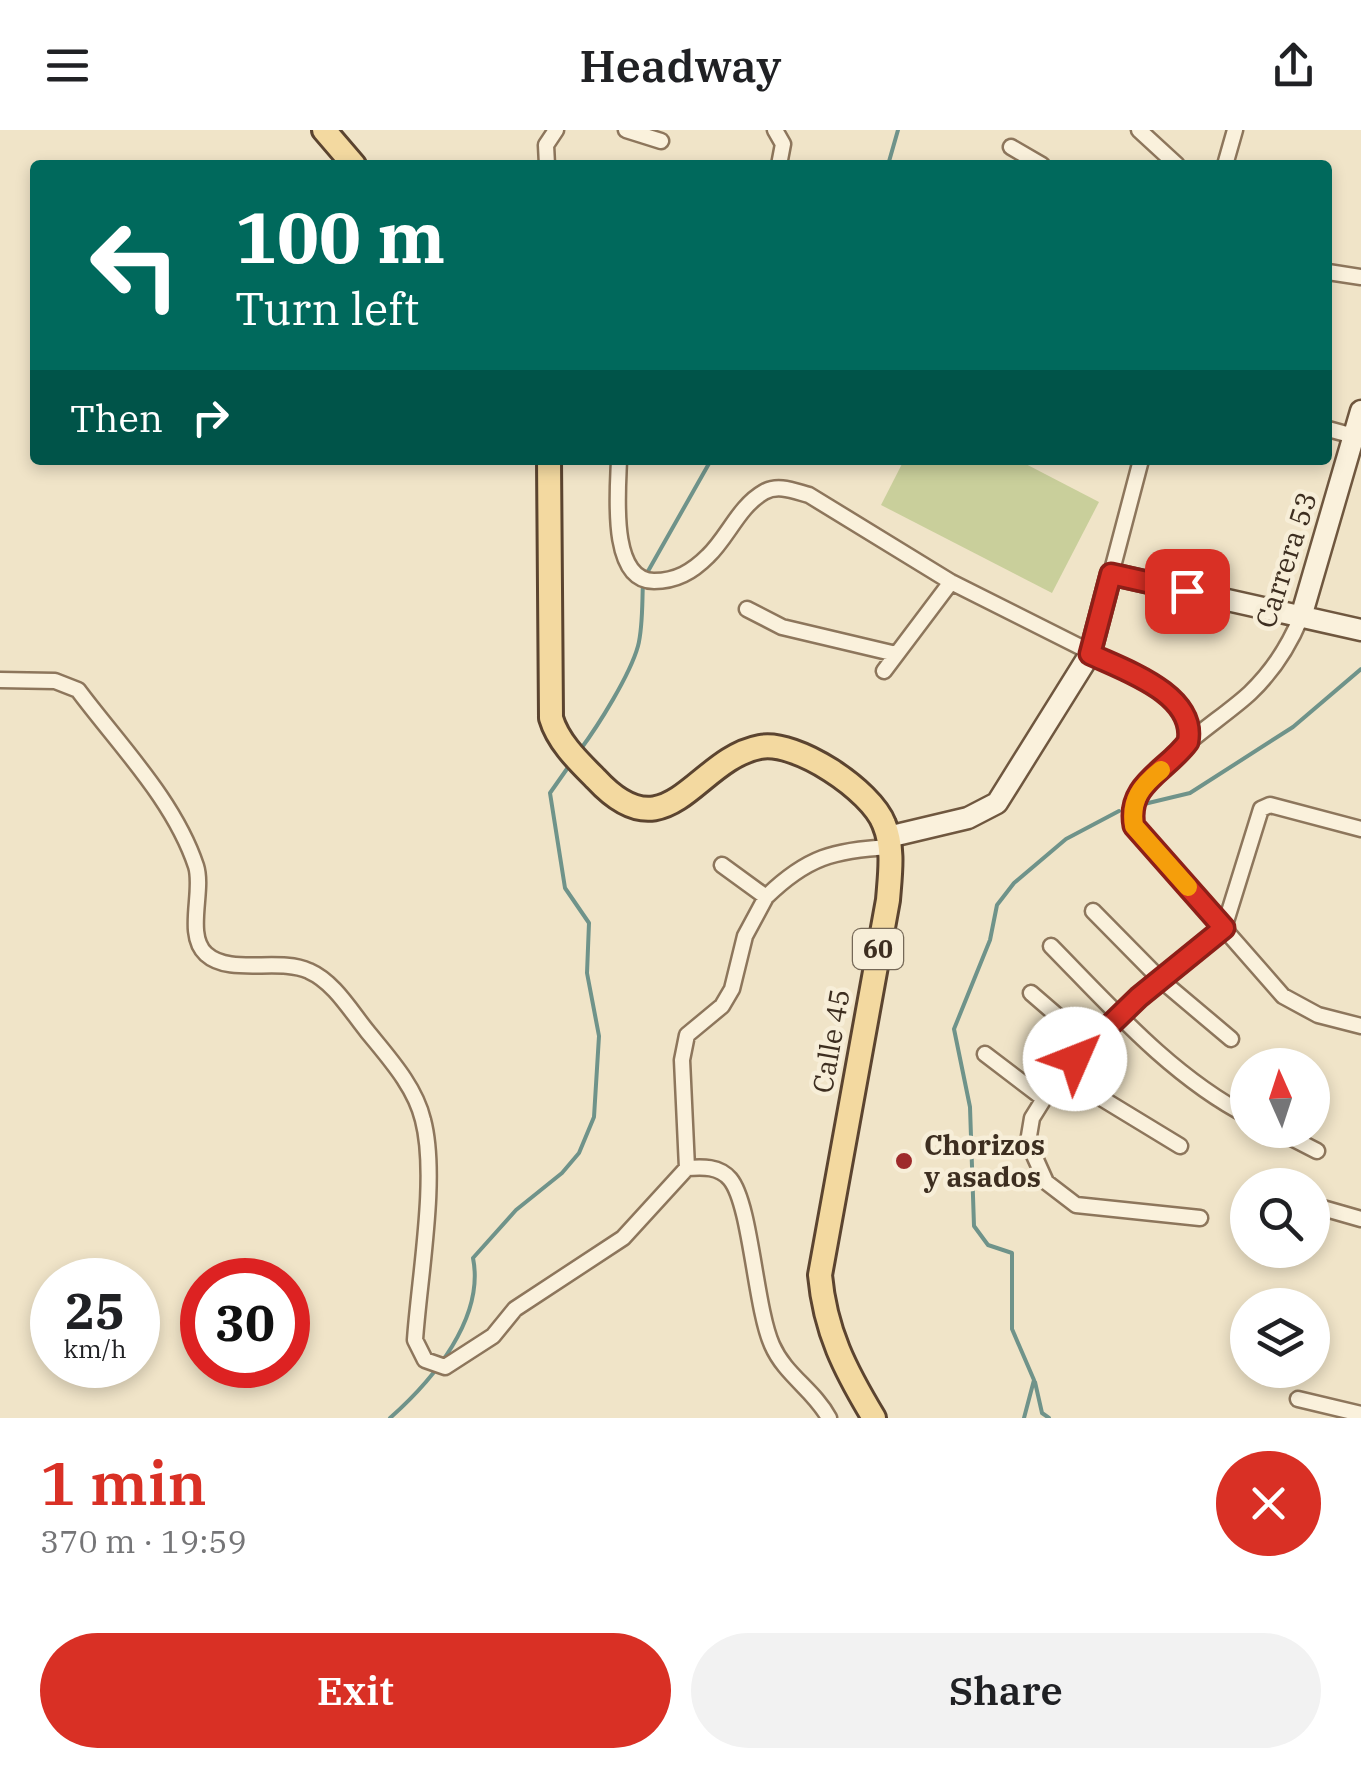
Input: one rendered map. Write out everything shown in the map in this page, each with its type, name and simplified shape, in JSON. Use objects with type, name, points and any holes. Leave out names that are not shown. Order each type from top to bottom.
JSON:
[{"type":"main road","points":[[324,130],[350,160]]},
{"type":"main road","points":[[549,465],[549,690],[558,737],[586,769],[618,800],[651,809],[678,800],[745,751],[787,747],[860,792],[875,806],[889,842]]},
{"type":"main road","name":"Calle 45","points":[[874,1418],[839,1360],[828,1329],[820,1275],[888,900],[889,842]]},
{"type":"street","points":[[547,160],[546,146],[556,130]]},
{"type":"street","points":[[626,130],[661,141]]},
{"type":"street","points":[[775,130],[783,144],[781,160]]},
{"type":"street","points":[[1139,130],[1172,160]]},
{"type":"street","points":[[1226,160],[1235,130]]},
{"type":"street","points":[[1012,147],[1034,160]]},
{"type":"street","points":[[1332,272],[1361,276]]},
{"type":"street","name":"Carrera 53","points":[[1224,928],[1134,826],[1132,810],[1142,785],[1272,669],[1301,617],[1358,437],[1361,411]]},
{"type":"street","points":[[1332,430],[1358,437]]},
{"type":"street","points":[[619,465],[622,552],[635,576],[644,581],[669,581],[692,571],[748,506],[775,488],[809,495],[951,582],[1152,684],[1181,709],[1190,729],[1188,742]]},
{"type":"street","points":[[688,1168],[682,1060],[687,1034],[722,1006],[732,989],[745,936],[766,897],[797,868],[838,850],[889,842],[968,818],[997,803],[1090,654],[1140,465]]},
{"type":"street","points":[[1111,574],[1361,630]]},
{"type":"street","points":[[884,671],[951,582]]},
{"type":"street","points":[[746,609],[782,626],[896,654]]},
{"type":"street","points":[[0,680],[55,681],[78,690],[183,829],[198,872],[198,943],[208,956],[227,963],[282,963],[310,971],[330,984],[401,1074],[423,1118],[428,1159],[414,1340],[425,1360],[445,1367],[472,1353],[514,1308],[623,1238],[688,1168],[711,1167],[730,1179],[742,1204],[770,1340],[781,1364],[829,1418]]},
{"type":"street","points":[[1200,1218],[1076,1205],[1046,1182],[1028,1142],[1032,1118],[1060,1073],[1224,928],[1261,809],[1270,805],[1361,829]]},
{"type":"street","points":[[722,866],[766,897]]},
{"type":"street","points":[[1092,912],[1161,980],[1231,1039]]},
{"type":"street","points":[[1224,928],[1283,996],[1318,1015],[1361,1026]]},
{"type":"street","points":[[1051,946],[1120,1016],[1189,1076],[1230,1104]]},
{"type":"street","points":[[1031,993],[1090,1044]]},
{"type":"street","points":[[986,1054],[1044,1099]]},
{"type":"street","points":[[1060,1073],[1180,1146]]},
{"type":"street","points":[[1310,1148],[1316,1151]]},
{"type":"street","points":[[1330,1210],[1361,1219]]},
{"type":"street","points":[[1298,1399],[1361,1414]]},
{"type":"green space","points":[[901,465],[1028,465],[1099,502],[1052,593],[881,505]]},
{"type":"waterway","points":[[889,160],[898,130]]},
{"type":"waterway","points":[[647,573],[708,465]]},
{"type":"waterway","points":[[580,750],[613,700],[634,658],[641,631],[643,582]]},
{"type":"waterway","points":[[1140,805],[1190,793],[1293,727],[1361,669]]},
{"type":"waterway","points":[[390,1418],[438,1366],[463,1325],[475,1281],[473,1258],[516,1210],[562,1173],[579,1153],[594,1117],[599,1036],[587,973],[589,923],[565,888],[550,793],[569,766]]},
{"type":"waterway","points":[[1024,1418],[1034,1380],[1012,1329],[1012,1253],[988,1245],[974,1226],[970,1107],[954,1029],[990,940],[997,905],[1014,883],[1066,839],[1119,811]]},
{"type":"waterway","points":[[1035,1382],[1042,1413],[1049,1418]]},
{"type":"slow traffic","points":[[1161,770],[1142,785],[1134,800],[1134,826],[1188,887]]},
{"type":"place","name":"Chorizos y asados","points":[[904,1161]]},
{"type":"route","points":[[1075,1059],[1139,997],[1224,928],[1134,826],[1132,810],[1142,785],[1188,742],[1190,729],[1181,709],[1152,684],[1090,654],[1111,574],[1187,591]]}]
